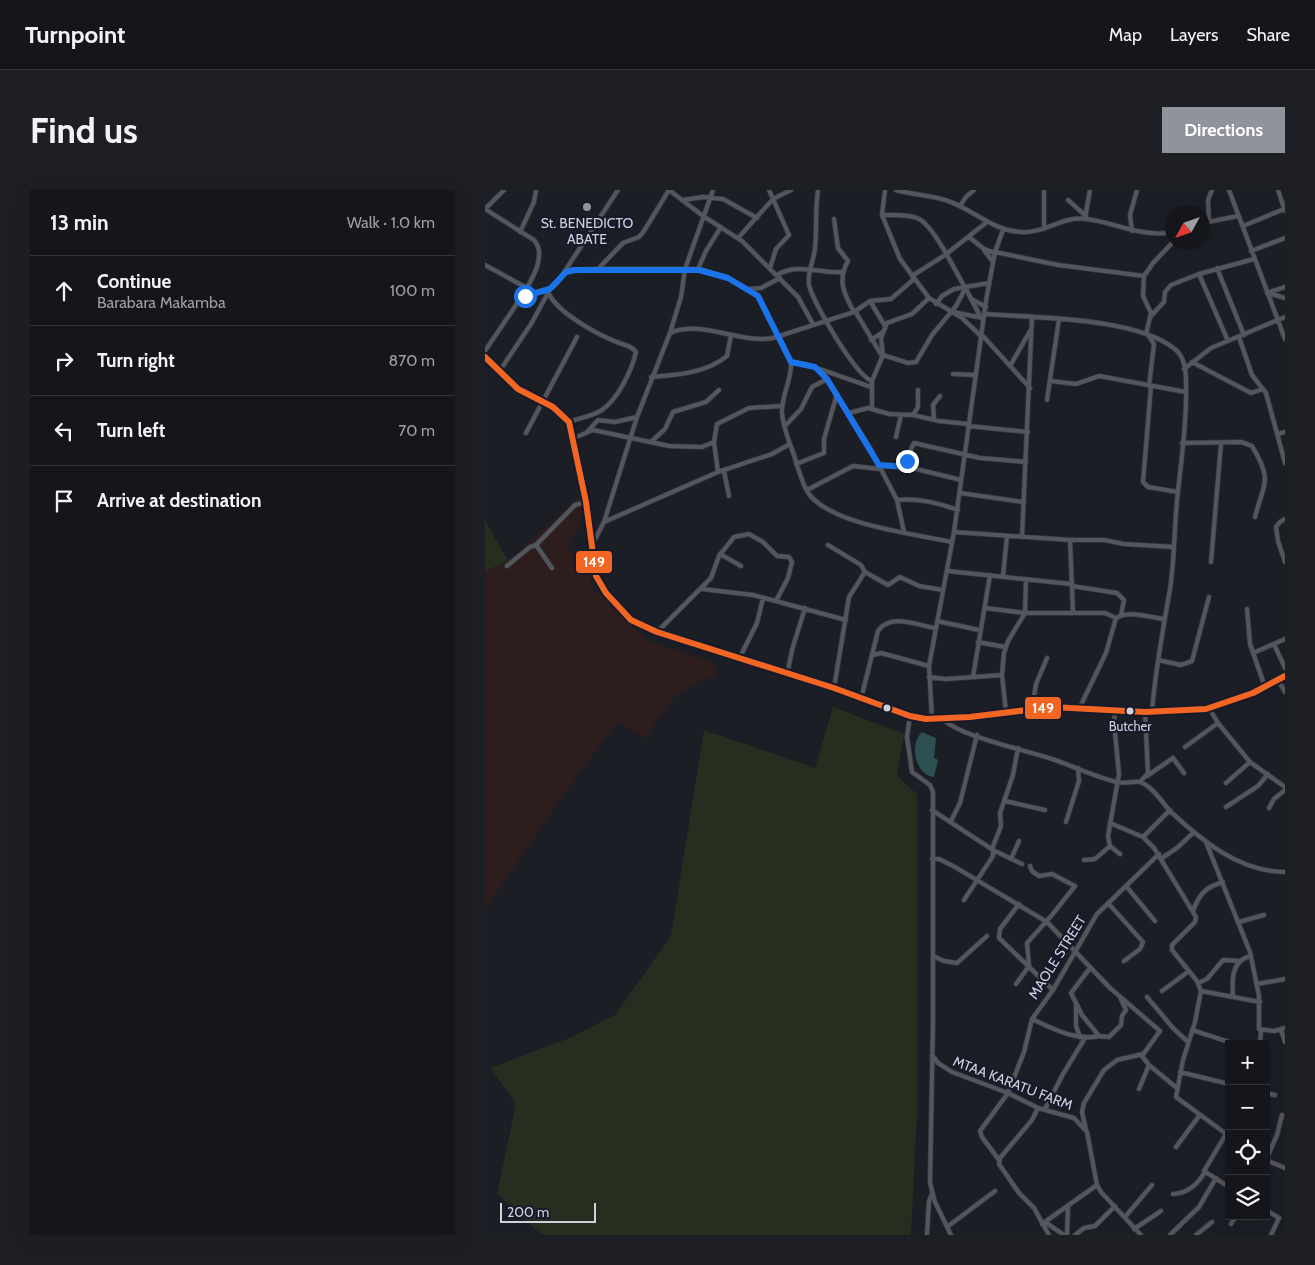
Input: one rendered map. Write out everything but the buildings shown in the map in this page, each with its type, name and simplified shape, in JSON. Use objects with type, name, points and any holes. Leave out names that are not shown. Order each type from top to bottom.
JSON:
[{"type":"main road","points":[[485,357],[518,389],[553,407],[569,422],[575,438],[596,576],[606,593],[631,620],[657,632],[787,675],[834,688],[910,716],[932,719],[1051,707],[1145,712],[1209,708],[1265,687],[1285,676]]},
{"type":"street","points":[[497,190],[498,196]]},
{"type":"street","points":[[485,351],[527,288],[539,261],[539,247],[534,240],[485,209],[504,190]]},
{"type":"street","points":[[520,232],[533,202],[535,190]]},
{"type":"street","points":[[499,372],[548,292],[566,272],[619,190]]},
{"type":"street","points":[[598,269],[623,244],[639,237],[669,190],[703,216],[738,238],[797,297],[813,324]]},
{"type":"street","points":[[591,547],[604,522],[630,437],[651,377],[670,333],[681,297],[685,270],[713,190]]},
{"type":"street","points":[[769,190],[789,235],[776,249],[770,268]]},
{"type":"street","points":[[738,238],[773,199],[791,190]]},
{"type":"street","points":[[818,190],[815,213],[815,248],[809,270],[809,286],[856,369],[872,381]]},
{"type":"street","points":[[885,190],[882,215],[900,259],[913,277],[929,298],[962,318],[983,337],[1030,388]]},
{"type":"street","points":[[896,190],[942,199],[960,206],[1003,230],[1028,233],[1085,217],[1117,224],[1132,232],[1165,232]]},
{"type":"street","points":[[960,206],[965,197],[974,190]]},
{"type":"street","points":[[1044,190],[1044,230]]},
{"type":"street","points":[[1085,217],[1090,190]]},
{"type":"street","points":[[1132,232],[1130,215],[1137,190]]},
{"type":"street","points":[[1208,205],[1212,190]]},
{"type":"street","points":[[1229,190],[1285,339]]},
{"type":"street","points":[[1243,226],[1285,210],[1278,190]]},
{"type":"street","points":[[683,200],[698,197],[728,201],[757,218]]},
{"type":"street","points":[[1068,200],[1085,217]]},
{"type":"street","points":[[882,215],[911,216],[925,222],[937,238],[945,255],[984,317]]},
{"type":"street","points":[[1210,222],[1238,216]]},
{"type":"street","points":[[834,219],[838,248],[848,261],[842,272],[843,289],[871,340],[882,355],[909,363],[916,362],[945,318],[961,300],[964,286]]},
{"type":"street","points":[[670,333],[686,328],[765,340],[854,311],[870,301],[891,299],[913,277],[987,222]]},
{"type":"street","points":[[699,270],[706,251],[721,227]]},
{"type":"street","points":[[932,719],[929,666],[958,510],[968,425],[993,262],[1003,230]]},
{"type":"street","points":[[969,237],[983,248],[995,253],[1058,265],[1144,276]]},
{"type":"street","points":[[1251,252],[1285,238]]},
{"type":"street","points":[[983,248],[993,262]]},
{"type":"street","points":[[1165,250],[1144,276],[1142,290],[1144,301],[1151,310],[1147,334],[1154,344],[1143,482],[1148,488],[1178,492]]},
{"type":"street","points":[[1150,317],[1165,300],[1169,286],[1217,268],[1254,259]]},
{"type":"street","points":[[485,265],[527,288]]},
{"type":"street","points":[[1217,268],[1244,335]]},
{"type":"street","points":[[566,272],[598,269],[699,270],[728,278],[758,296],[791,362],[783,406],[785,426],[796,464],[807,490],[815,501],[832,514],[873,526],[952,542]]},
{"type":"street","points":[[749,290],[761,288],[790,269],[842,272]]},
{"type":"street","points":[[1199,274],[1228,340]]},
{"type":"street","points":[[530,282],[539,292]]},
{"type":"street","points":[[937,304],[949,291],[964,286],[984,285],[990,282]]},
{"type":"street","points":[[1268,293],[1285,287]]},
{"type":"street","points":[[520,299],[528,294],[548,292]]},
{"type":"street","points":[[548,292],[558,306],[577,319],[602,335],[633,348],[636,352],[623,380],[608,405],[597,413],[569,422]]},
{"type":"street","points":[[1268,293],[1285,298]]},
{"type":"street","points":[[872,409],[871,387],[882,355],[880,342],[885,326],[891,320],[915,312],[929,298]]},
{"type":"street","points":[[973,300],[986,307]]},
{"type":"street","points":[[870,301],[885,326]]},
{"type":"street","points":[[937,304],[945,318]]},
{"type":"street","points":[[951,312],[984,317],[1059,319],[1147,334],[1176,350],[1184,369],[1186,392],[1174,547],[1152,712]]},
{"type":"street","points":[[1184,369],[1211,348],[1285,317]]},
{"type":"street","points":[[1022,537],[1032,318]]},
{"type":"street","points":[[1047,400],[1059,319]]},
{"type":"street","points":[[1010,366],[1031,330]]},
{"type":"street","points":[[871,340],[883,332]]},
{"type":"street","points":[[651,377],[682,374],[715,364],[727,356],[731,335]]},
{"type":"street","points":[[526,433],[577,336]]},
{"type":"street","points":[[1239,337],[1248,365],[1266,393],[1285,463]]},
{"type":"street","points":[[791,362],[871,387]]},
{"type":"street","points":[[1192,362],[1251,392],[1263,389]]},
{"type":"street","points":[[818,369],[837,394],[880,467],[897,500],[903,532]]},
{"type":"street","points":[[953,374],[977,375]]},
{"type":"street","points":[[1051,382],[1077,384],[1099,376],[1186,392]]},
{"type":"street","points":[[785,426],[801,409],[811,388],[827,379]]},
{"type":"street","points":[[651,442],[665,429],[673,412],[706,402],[719,390]]},
{"type":"street","points":[[913,415],[917,407],[919,390]]},
{"type":"street","points":[[796,464],[823,453],[824,438],[837,394]]},
{"type":"street","points":[[933,420],[933,405],[940,396]]},
{"type":"street","points":[[718,472],[714,442],[715,426],[719,422],[749,408],[783,406]]},
{"type":"street","points":[[849,413],[872,409],[933,420],[1028,432]]},
{"type":"street","points":[[896,437],[901,415]]},
{"type":"street","points":[[575,438],[580,438],[598,420],[615,422],[637,417]]},
{"type":"street","points":[[587,432],[600,431],[669,446],[691,448],[714,442]]},
{"type":"street","points":[[1278,434],[1285,432]]},
{"type":"street","points":[[1182,443],[1248,443],[1261,460],[1265,484],[1255,517]]},
{"type":"street","points":[[604,522],[654,502],[718,472],[771,454],[790,444]]},
{"type":"street","points":[[907,467],[909,454],[914,444],[999,461],[1026,462]]},
{"type":"street","points":[[1211,562],[1221,444]]},
{"type":"street","points":[[807,490],[853,466],[907,467],[961,480]]},
{"type":"street","points":[[724,471],[729,496]]},
{"type":"street","points":[[960,494],[1023,502]]},
{"type":"street","points":[[897,500],[911,499],[932,502],[958,510]]},
{"type":"street","points":[[507,566],[530,547],[537,545],[575,505],[586,502]]},
{"type":"street","points":[[1285,519],[1276,527],[1278,541],[1285,562]]},
{"type":"street","points":[[954,532],[1022,537],[1044,536],[1070,540],[1104,540],[1125,544],[1174,547]]},
{"type":"street","points":[[657,632],[702,589],[711,578],[720,554],[735,537],[743,533],[755,537],[777,556],[789,557],[792,562],[790,572],[776,601]]},
{"type":"street","points":[[1003,576],[1007,536]]},
{"type":"street","points":[[1070,540],[1073,612]]},
{"type":"street","points":[[537,545],[552,568]]},
{"type":"street","points":[[828,545],[861,564],[865,572],[888,585],[900,577],[919,586],[943,590]]},
{"type":"street","points":[[720,554],[741,566]]},
{"type":"street","points":[[948,571],[990,574],[1117,593],[1124,600],[1121,615]]},
{"type":"street","points":[[834,688],[849,597],[865,572]]},
{"type":"street","points":[[973,677],[979,630],[985,608],[990,574]]},
{"type":"street","points":[[1006,712],[1002,675],[1005,647],[1025,613],[1026,579]]},
{"type":"street","points":[[702,589],[763,598],[846,620]]},
{"type":"street","points":[[1158,660],[1181,665],[1192,661],[1209,597]]},
{"type":"street","points":[[739,659],[757,623],[763,598]]},
{"type":"street","points":[[787,675],[791,650],[805,608]]},
{"type":"street","points":[[985,608],[1025,613],[1105,613],[1116,618]]},
{"type":"street","points":[[1247,609],[1248,631],[1253,653],[1265,687]]},
{"type":"street","points":[[1079,709],[1103,661],[1116,618],[1121,615],[1137,614],[1164,619]]},
{"type":"street","points":[[861,699],[878,631],[886,622],[891,621],[935,628]]},
{"type":"street","points":[[937,621],[979,630]]},
{"type":"street","points":[[1253,653],[1285,639]]},
{"type":"street","points":[[978,642],[1005,647]]},
{"type":"street","points":[[1274,644],[1285,668]]},
{"type":"street","points":[[873,656],[881,653],[929,666]]},
{"type":"street","points":[[1032,709],[1038,678],[1047,658]]},
{"type":"street","points":[[929,677],[1002,675]]},
{"type":"street","points":[[1278,680],[1285,692]]},
{"type":"street","points":[[1209,708],[1218,723],[1250,762],[1285,789],[1274,798],[1269,808]]},
{"type":"street","points":[[1084,860],[1095,859],[1110,846],[1110,823],[1118,782],[1119,761],[1114,722],[1115,710]]},
{"type":"street","points":[[1145,712],[1147,776]]},
{"type":"street","points":[[910,716],[907,737],[911,769],[913,775],[932,788],[933,810],[932,1194],[929,1201],[927,1235]]},
{"type":"street","points":[[941,719],[956,729],[1118,782],[1140,782],[1206,842],[1243,864],[1270,872],[1285,872]]},
{"type":"street","points":[[1185,747],[1218,723]]},
{"type":"street","points":[[951,820],[960,803],[977,735]]},
{"type":"street","points":[[964,900],[993,856],[992,850],[1001,826],[1000,818],[1018,748]]},
{"type":"street","points":[[1140,782],[1173,758],[1184,773]]},
{"type":"street","points":[[1226,783],[1250,762]]},
{"type":"street","points":[[1066,822],[1079,781],[1078,768]]},
{"type":"street","points":[[1226,807],[1257,786],[1268,774]]},
{"type":"street","points":[[1005,801],[1045,810]]},
{"type":"street","points":[[933,810],[951,820],[992,850],[1022,864]]},
{"type":"street","points":[[1143,838],[1170,810]]},
{"type":"street","points":[[1110,823],[1143,838],[1160,856],[1196,917],[1195,922],[1171,947],[1198,983],[1201,991],[1177,1088],[1177,1099],[1225,1134]]},
{"type":"street","name":"MAOLE STREET","points":[[999,1160],[982,1137],[980,1131],[1008,1093],[1024,1052],[1033,1019],[1053,990],[1097,914],[1160,856],[1177,848],[1195,832]]},
{"type":"street","points":[[1011,859],[1019,841]]},
{"type":"street","points":[[1206,842],[1251,956],[1260,1002],[1258,1025],[1261,1030],[1260,1040]]},
{"type":"street","points":[[1110,846],[1121,854]]},
{"type":"street","points":[[932,859],[946,862],[1047,922],[1090,968],[1160,1032],[1144,1054],[1143,1059],[1177,1088]]},
{"type":"street","points":[[1016,984],[1028,968],[1027,943],[1047,922],[1075,886],[1053,874],[1039,876],[1031,870],[1031,866]]},
{"type":"street","points":[[1193,911],[1196,901],[1202,893],[1211,886],[1223,882]]},
{"type":"street","points":[[1126,886],[1155,921]]},
{"type":"street","points":[[1108,903],[1143,942],[1140,949],[1124,961]]},
{"type":"street","points":[[1019,904],[998,933],[999,938],[1053,990]]},
{"type":"street","points":[[1239,922],[1264,915]]},
{"type":"street","points":[[933,956],[944,961],[957,963],[987,936]]},
{"type":"street","points":[[1198,983],[1207,978],[1223,960],[1239,961],[1251,956]]},
{"type":"street","points":[[933,965],[944,961]]},
{"type":"street","points":[[1233,997],[1233,972],[1239,961]]},
{"type":"street","points":[[1090,968],[1071,993],[1076,1005],[1099,1036]]},
{"type":"street","points":[[1161,991],[1189,971]]},
{"type":"street","points":[[1257,984],[1285,979]]},
{"type":"street","points":[[1201,991],[1260,1002]]},
{"type":"street","points":[[1033,1019],[1053,1029],[1083,1038],[1111,1036],[1121,1025],[1122,1016],[1126,1010],[1120,996]]},
{"type":"street","points":[[1147,997],[1173,1028],[1188,1042]]},
{"type":"street","points":[[1076,1005],[1076,1026],[1083,1038]]},
{"type":"street","points":[[1261,1030],[1283,1029],[1285,1042]]},
{"type":"street","points":[[1192,1030],[1225,1041]]},
{"type":"street","points":[[1045,1110],[1083,1038]]},
{"type":"street","name":"MTAA KARATU FARM","points":[[932,1054],[938,1063],[952,1072],[1008,1093],[1038,1108],[1074,1118],[1087,1132]]},
{"type":"street","points":[[1141,1235],[1097,1185],[1082,1108],[1104,1070],[1117,1060],[1144,1054]]},
{"type":"street","points":[[1139,1089],[1149,1065]]},
{"type":"street","points":[[1181,1072],[1225,1083]]},
{"type":"street","points":[[1270,1094],[1275,1095]]},
{"type":"street","points":[[1038,1108],[1032,1120],[999,1160],[1000,1166],[1007,1177],[1034,1208],[1049,1235]]},
{"type":"street","points":[[1270,1151],[1277,1135],[1282,1115]]},
{"type":"street","points":[[1175,1147],[1199,1116]]},
{"type":"street","points":[[1173,1194],[1199,1183],[1225,1138]]},
{"type":"street","points":[[1270,1162],[1285,1168]]},
{"type":"street","points":[[1205,1172],[1225,1184]]},
{"type":"street","points":[[1170,1235],[1199,1207],[1217,1178]]},
{"type":"street","points":[[1043,1223],[1097,1185]]},
{"type":"street","points":[[1125,1216],[1152,1185]]},
{"type":"street","points":[[947,1227],[995,1190]]},
{"type":"street","points":[[932,1194],[951,1235]]},
{"type":"street","points":[[1043,1223],[1065,1235],[1068,1205]]},
{"type":"street","points":[[1075,1235],[1084,1228],[1095,1226],[1115,1206]]},
{"type":"street","points":[[1134,1229],[1161,1211]]},
{"type":"street","points":[[1270,1212],[1279,1218],[1271,1235]]},
{"type":"street","points":[[1231,1224],[1234,1220]]},
{"type":"street","points":[[1196,1235],[1211,1222]]},
{"type":"shaded area","points":[[579,497],[581,511],[580,528],[566,546],[588,568],[594,592],[599,592],[648,641],[715,663],[716,676],[700,681],[676,695],[644,739],[618,721],[565,793],[485,909],[485,571],[508,561]]},
{"type":"shaded area","points":[[485,520],[508,561],[485,571]]},
{"type":"shaded area","points":[[833,707],[904,734],[897,776],[917,794],[917,1112],[911,1235],[542,1235],[497,1194],[516,1104],[490,1068],[572,1037],[615,1015],[671,936],[704,730],[815,768]]},
{"type":"shaded area","points":[[922,732],[936,738],[934,758],[938,760],[934,777],[922,771],[916,758],[916,744]]},
{"type":"transit line","name":"149","points":[[485,357],[518,389],[553,407],[569,422],[586,502],[596,576],[606,593],[631,620],[657,632],[834,688],[910,716],[926,719],[970,717],[1052,707],[1145,712],[1206,709],[1253,693],[1285,676]]},
{"type":"place","name":"St. BENEDICTO ABATE","points":[[587,207]]},
{"type":"place","name":"Butcher","points":[[1130,711]]},
{"type":"route","points":[[525,296],[533,292],[547,291],[566,272],[574,270],[699,270],[728,278],[758,296],[789,354],[791,362],[815,367],[827,379],[879,465],[907,467],[907,461]]}]
